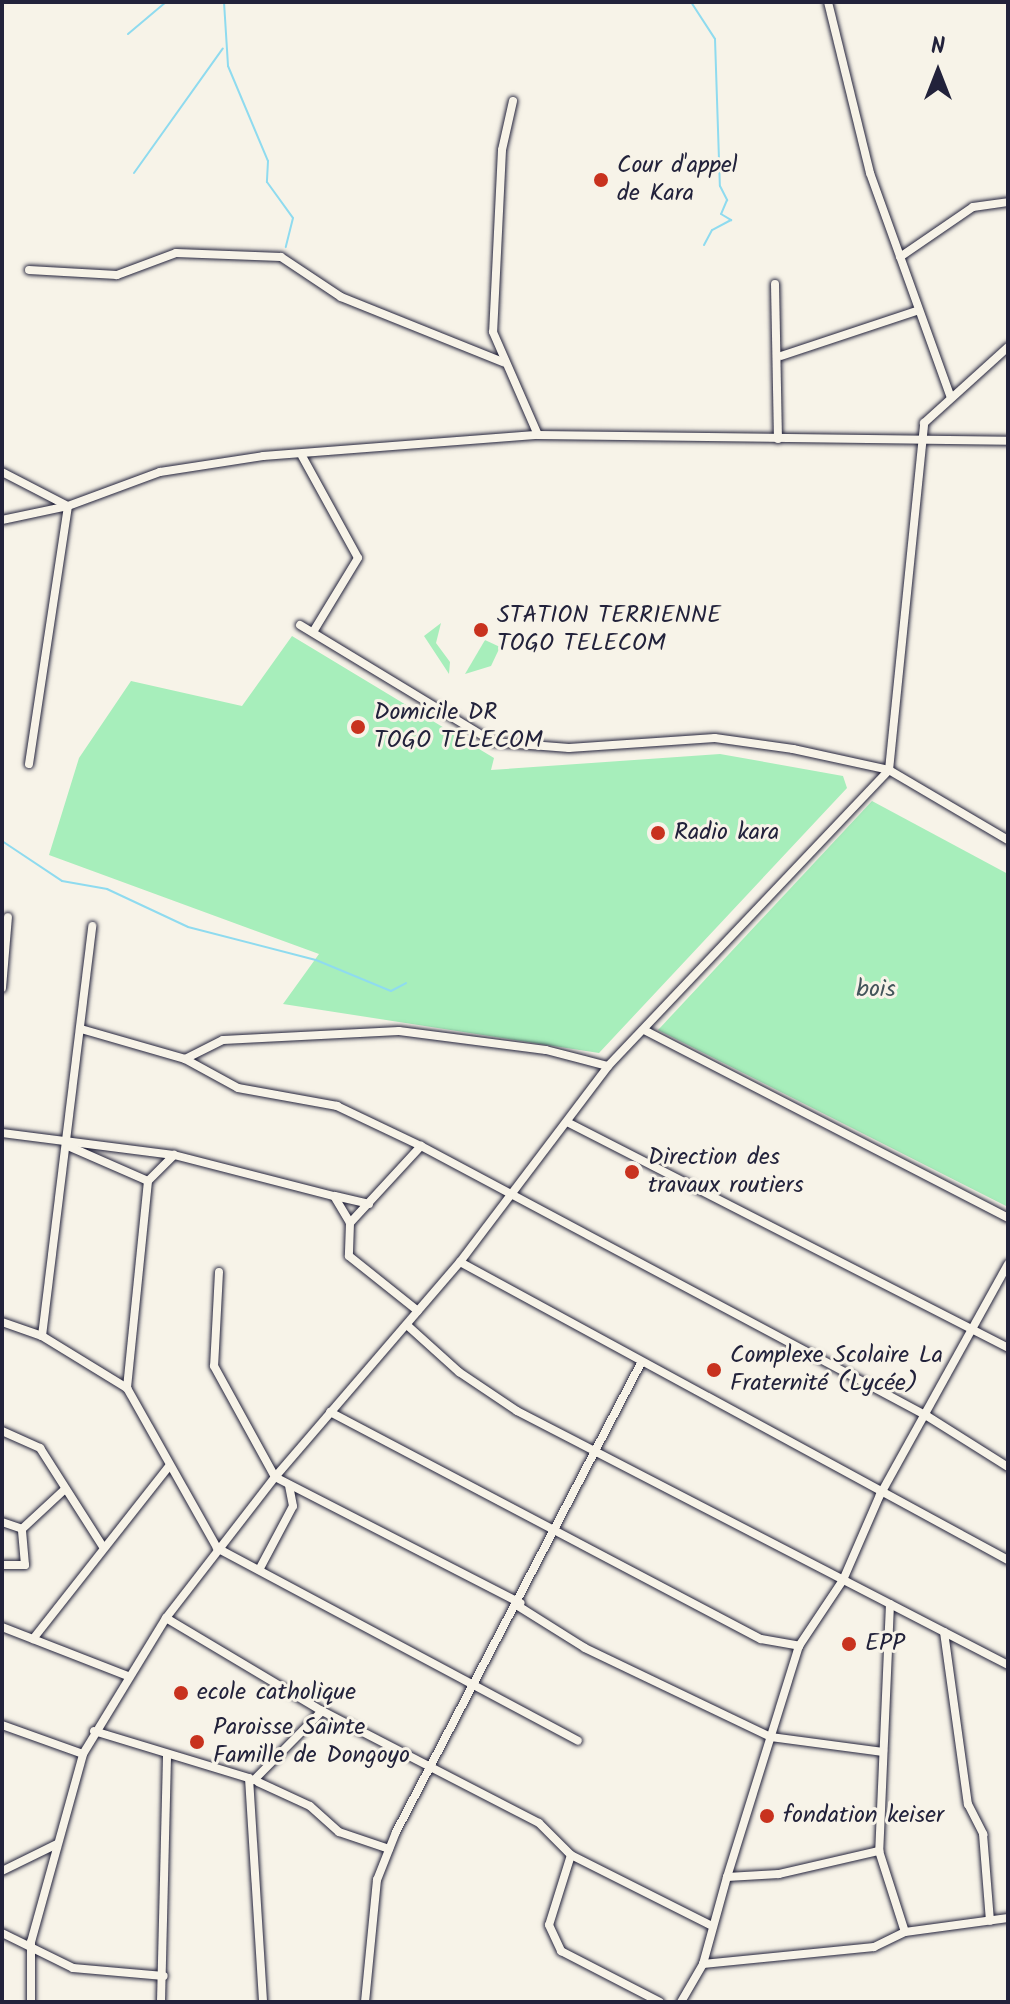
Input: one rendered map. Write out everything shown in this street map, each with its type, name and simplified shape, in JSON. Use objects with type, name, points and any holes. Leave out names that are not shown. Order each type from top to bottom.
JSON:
[{"type":"street","points":[[828,2],[838,64],[900,257],[951,398]]},
{"type":"street","points":[[513,101],[502,150],[494,317],[503,362],[522,389],[538,435]]},
{"type":"street","points":[[900,257],[973,207],[1008,202]]},
{"type":"street","points":[[29,270],[117,275],[176,253],[281,257],[341,297],[503,362]]},
{"type":"street","points":[[775,284],[781,356],[778,439]]},
{"type":"street","points":[[781,356],[919,310]]},
{"type":"street","points":[[31,2002],[31,1942],[83,1754],[94,1731],[166,1618],[217,1548],[275,1477],[460,1262],[608,1066],[646,1031],[889,770],[924,423],[1008,347]]},
{"type":"street","points":[[2,520],[68,506],[160,472],[538,435],[1008,441]]},
{"type":"street","points":[[302,456],[358,558],[313,632]]},
{"type":"street","points":[[2,472],[68,506]]},
{"type":"street","points":[[29,764],[68,506]]},
{"type":"street","points":[[300,625],[493,742],[569,748],[715,738],[889,770],[1008,840]]},
{"type":"street","points":[[2,988],[8,917]]},
{"type":"street","points":[[42,1336],[54,1200],[68,1146],[92,926]]},
{"type":"street","points":[[81,1029],[185,1059],[238,1088],[337,1106],[514,1194],[927,1416],[1008,1467]]},
{"type":"street","points":[[185,1059],[223,1040],[276,1033],[399,1031],[546,1050],[608,1066]]},
{"type":"street","points":[[646,1031],[1008,1218]]},
{"type":"street","points":[[567,1122],[1008,1348]]},
{"type":"street","points":[[2,1133],[68,1146],[174,1155],[369,1204]]},
{"type":"street","points":[[68,1146],[148,1181]]},
{"type":"street","points":[[350,1223],[421,1146]]},
{"type":"street","points":[[127,1388],[148,1181],[174,1155]]},
{"type":"street","points":[[334,1196],[350,1223],[349,1256],[418,1311]]},
{"type":"street","points":[[460,1262],[880,1495],[1008,1560]]},
{"type":"street","points":[[681,2002],[703,1964],[799,1646],[843,1580],[880,1495],[927,1416],[1008,1264]]},
{"type":"street","points":[[219,1272],[214,1366],[275,1477],[519,1605],[585,1648],[771,1737],[883,1752]]},
{"type":"street","points":[[2,1322],[42,1336],[127,1388],[217,1548],[476,1691],[578,1741]]},
{"type":"street","points":[[408,1326],[470,1380],[596,1452],[1008,1665]]},
{"type":"street","points":[[365,2002],[377,1880],[389,1849],[427,1765],[476,1691],[479,1668],[519,1605],[641,1363]]},
{"type":"street","points":[[330,1412],[761,1639],[799,1646]]},
{"type":"street","points":[[2,1431],[40,1448],[103,1547]]},
{"type":"street","points":[[33,1639],[169,1466]]},
{"type":"street","points":[[259,1570],[293,1506],[289,1485]]},
{"type":"street","points":[[22,1529],[65,1489]]},
{"type":"street","points":[[2,1522],[22,1529]]},
{"type":"street","points":[[2,1565],[25,1565],[22,1529]]},
{"type":"street","points":[[890,1604],[879,1851],[905,1932]]},
{"type":"street","points":[[166,1618],[322,1711],[539,1823],[571,1855],[712,1926]]},
{"type":"street","points":[[2,1627],[128,1676]]},
{"type":"street","points":[[944,1632],[968,1804],[983,1834],[990,1921]]},
{"type":"street","points":[[263,2002],[254,1780],[322,1711]]},
{"type":"street","points":[[2,1725],[83,1754]]},
{"type":"street","points":[[94,1731],[254,1780],[310,1806],[339,1832],[389,1849]]},
{"type":"street","points":[[161,2002],[167,1754]]},
{"type":"street","points":[[2,1871],[57,1844]]},
{"type":"street","points":[[727,1877],[779,1874],[879,1851]]},
{"type":"street","points":[[571,1855],[549,1925],[561,1951],[660,2002]]},
{"type":"street","points":[[703,1964],[874,1947],[905,1932],[1008,1918]]},
{"type":"street","points":[[2,1933],[31,1942],[73,1968],[164,1976]]},
{"type":"green space","points":[[441,623],[436,643],[450,662],[449,674],[424,636]]},
{"type":"green space","points":[[292,636],[494,758],[491,770],[720,754],[843,776],[847,788],[599,1053],[283,1004],[319,954],[49,855],[79,758],[131,681],[242,706]]},
{"type":"green space","points":[[485,640],[500,647],[491,666],[465,674]]},
{"type":"green space","name":"bois","points":[[872,801],[1008,874],[1008,1207],[658,1030]]},
{"type":"waterway","points":[[128,34],[166,2]]},
{"type":"waterway","points":[[224,2],[228,66],[268,161],[267,182],[293,218],[286,247]]},
{"type":"waterway","points":[[691,2],[715,39],[720,186],[727,200],[721,214],[731,220],[712,230],[704,245]]},
{"type":"waterway","points":[[134,173],[223,48]]},
{"type":"waterway","points":[[2,841],[62,881],[107,889],[188,927],[316,960],[391,991],[406,983]]},
{"type":"place","name":"Cour d'appel de Kara","points":[[601,180]]},
{"type":"place","name":"STATION TERRIENNE TOGO TELECOM","points":[[481,630]]},
{"type":"place","name":"Domicile DR TOGO TELECOM","points":[[358,727]]},
{"type":"place","name":"Radio kara","points":[[658,833]]},
{"type":"place","name":"Direction des travaux routiers","points":[[632,1172]]},
{"type":"place","name":"Complexe Scolaire La Fraternité (Lycée)","points":[[714,1370]]},
{"type":"place","name":"EPP","points":[[849,1644]]},
{"type":"place","name":"ecole catholique","points":[[181,1693]]},
{"type":"place","name":"Paroisse Sainte Famille de Dongoyo","points":[[197,1742]]},
{"type":"place","name":"fondation keiser","points":[[767,1816]]}]
